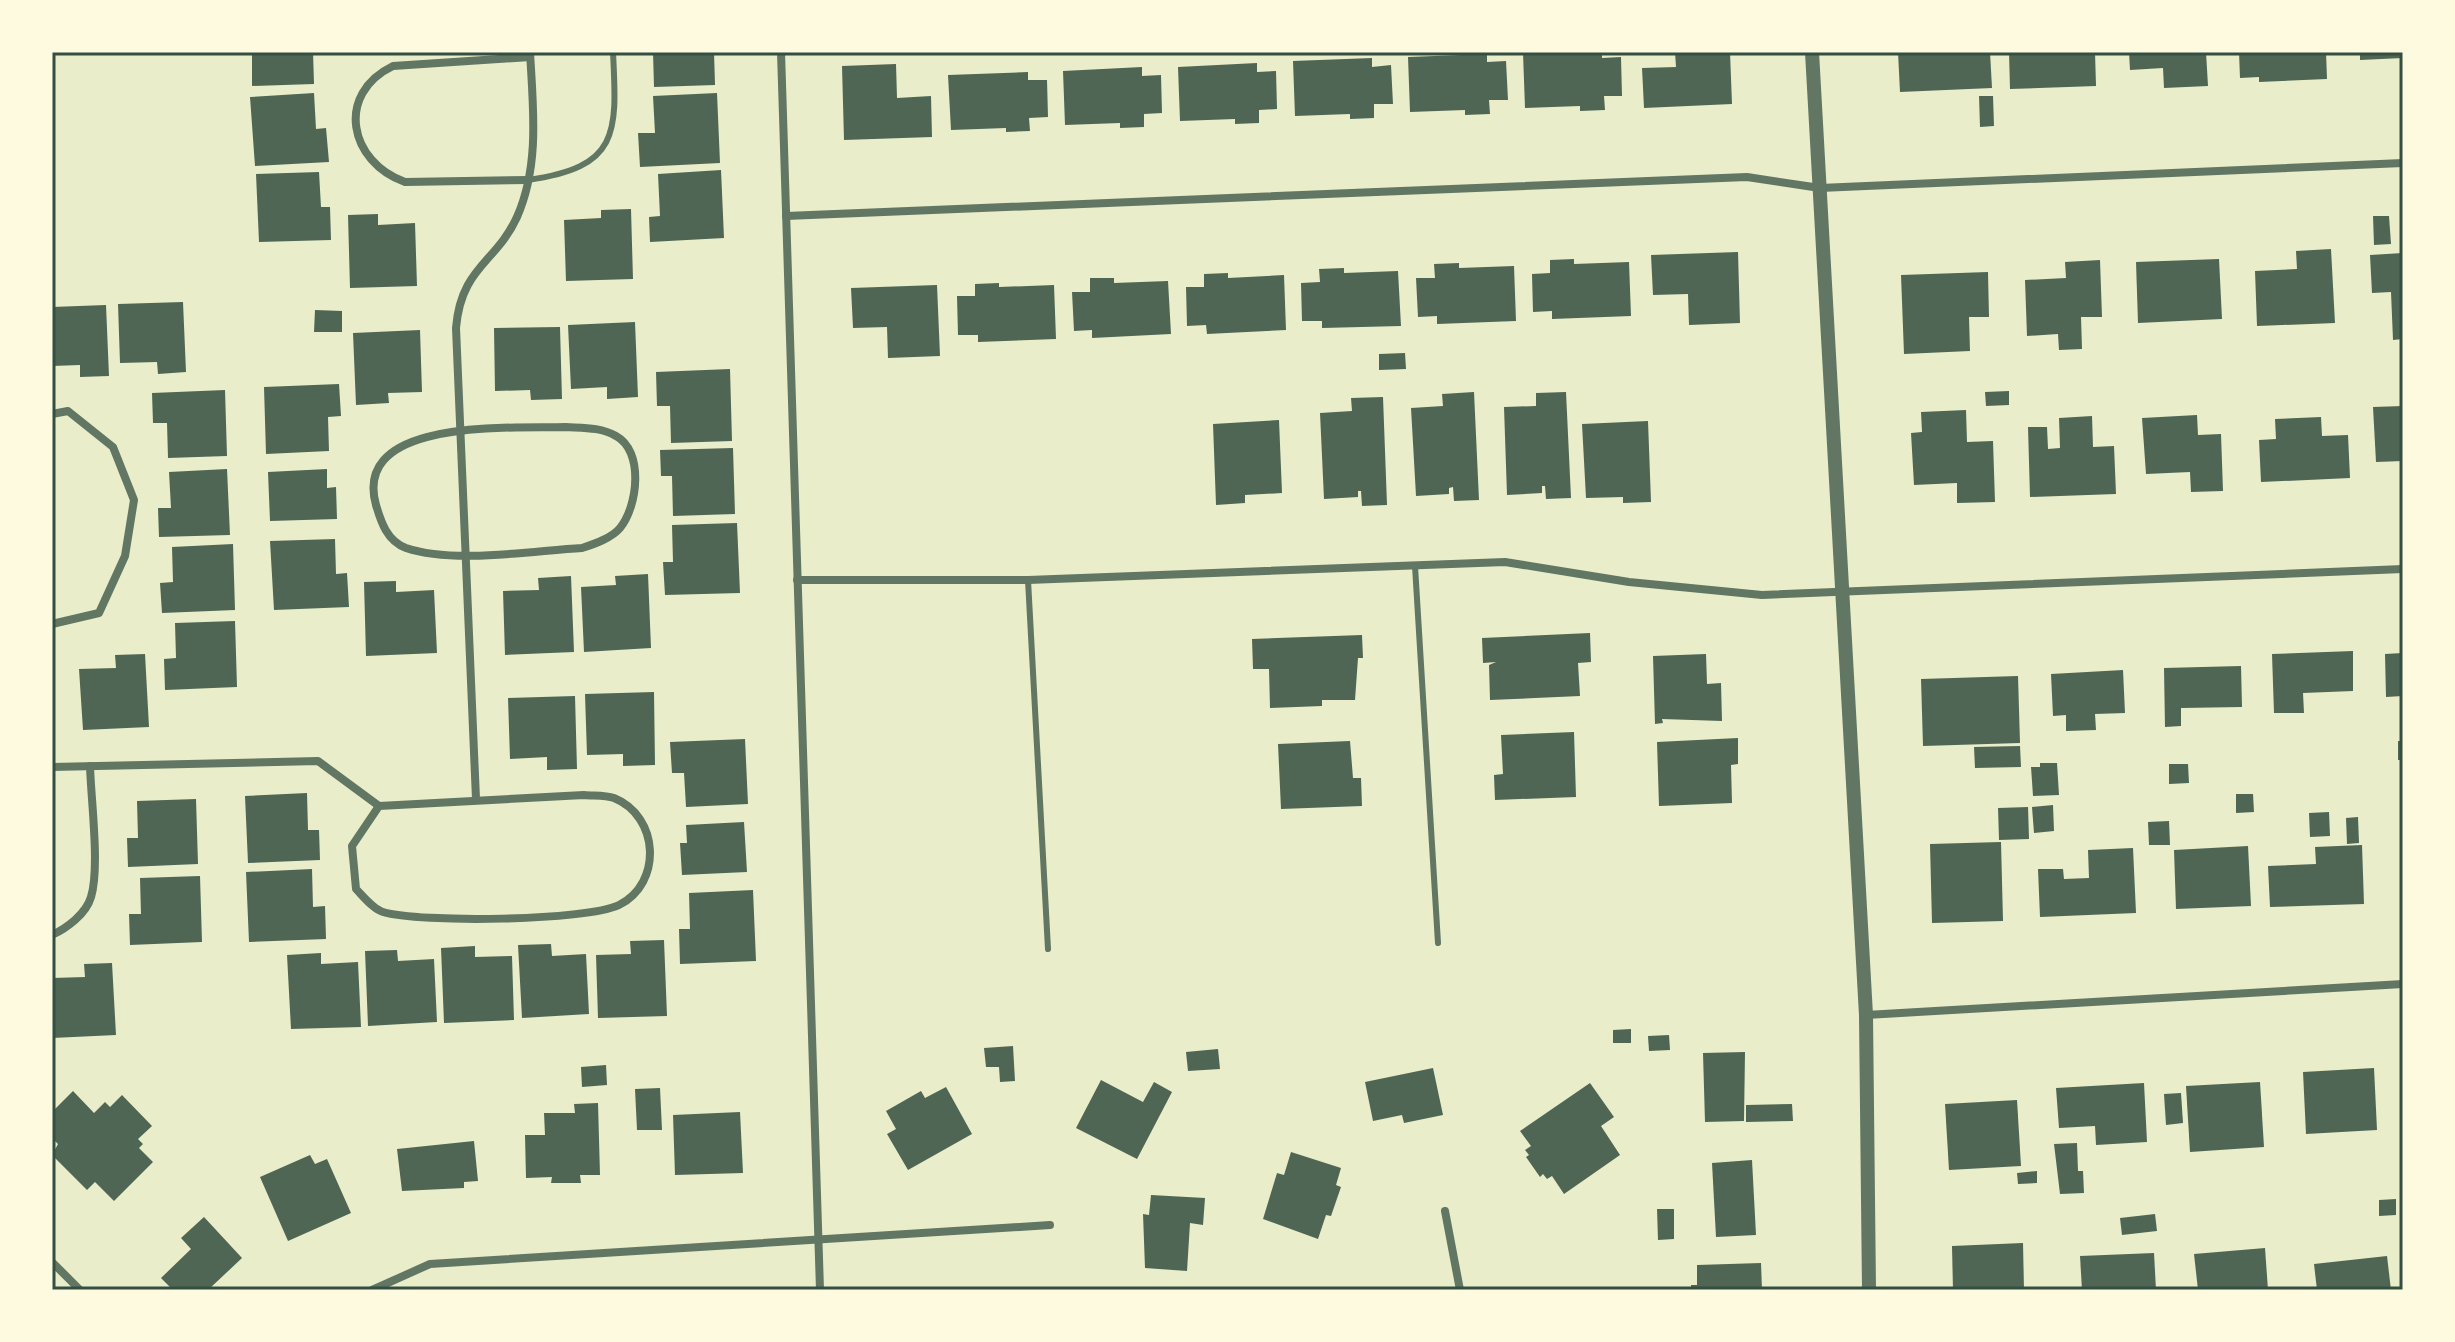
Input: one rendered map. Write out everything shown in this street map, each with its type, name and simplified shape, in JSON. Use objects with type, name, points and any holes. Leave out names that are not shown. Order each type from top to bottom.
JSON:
[{"type":"street","points":[[781,52],[820,1290]]},
{"type":"street","points":[[1812,52],[1866,1015],[1869,1290]]},
{"type":"street","points":[[476,799],[456,344],[461,294],[472,274],[504,238],[516,218],[528,180],[534,133],[530,55],[393,66],[377,73],[364,88],[356,118],[357,134],[364,151],[386,175],[405,182],[528,180]]},
{"type":"street","points":[[786,216],[1747,177],[1820,188],[2403,163]]},
{"type":"street","points":[[52,414],[68,411],[113,447],[134,500],[125,556],[99,613],[52,624]]},
{"type":"street","points":[[597,429],[618,437],[632,454],[634,486],[629,512],[619,530],[582,548],[465,554],[402,547],[383,529],[373,495],[380,466],[403,444],[430,434],[597,429]]},
{"type":"street","points":[[797,580],[1028,580],[1505,562],[1629,582],[1762,595],[2403,569]]},
{"type":"street","points":[[52,767],[318,761],[379,806],[476,799],[613,797],[634,810],[647,829],[651,851],[648,872],[637,891],[619,904],[588,913],[413,918],[379,911],[356,889],[352,846],[379,806]]},
{"type":"street","points":[[52,935],[69,928],[91,899],[95,857],[90,766]]},
{"type":"street","points":[[1866,1015],[2403,984]]},
{"type":"street","points":[[1445,1211],[1460,1290]]},
{"type":"street","points":[[372,1290],[430,1264],[1050,1225]]},
{"type":"street","points":[[52,1262],[80,1290]]},
{"type":"lane","points":[[528,180],[574,170],[598,154],[607,142],[615,113],[613,52]]},
{"type":"lane","points":[[1415,566],[1438,943]]},
{"type":"lane","points":[[1028,580],[1048,949]]},
{"type":"building","points":[[252,52],[313,52],[314,84],[252,86]]},
{"type":"building","points":[[653,52],[714,52],[715,85],[654,87]]},
{"type":"building","points":[[1602,52],[1602,58],[1621,57],[1622,96],[1604,96],[1605,110],[1580,111],[1580,106],[1525,108],[1523,53]]},
{"type":"building","points":[[1675,52],[1730,52],[1732,104],[1644,108],[1642,68],[1676,67]]},
{"type":"building","points":[[1898,52],[1990,52],[1992,88],[1900,92]]},
{"type":"building","points":[[2009,52],[2095,52],[2096,86],[2010,89]]},
{"type":"building","points":[[2129,52],[2206,52],[2208,86],[2164,88],[2163,68],[2130,70]]},
{"type":"building","points":[[2239,52],[2326,52],[2327,79],[2259,82],[2259,77],[2240,78]]},
{"type":"building","points":[[2360,52],[2403,52],[2403,58],[2360,60]]},
{"type":"building","points":[[1487,54],[1487,62],[1506,61],[1508,100],[1489,100],[1490,114],[1465,115],[1465,110],[1410,112],[1408,57]]},
{"type":"building","points":[[1372,58],[1372,67],[1391,65],[1393,104],[1374,104],[1374,118],[1350,119],[1350,114],[1295,116],[1293,61]]},
{"type":"building","points":[[1257,63],[1257,72],[1276,71],[1277,109],[1259,110],[1259,123],[1235,124],[1235,119],[1180,121],[1178,67]]},
{"type":"building","points":[[896,64],[897,98],[931,96],[932,137],[844,140],[842,66]]},
{"type":"building","points":[[1142,67],[1142,76],[1161,75],[1162,113],[1144,114],[1144,127],[1120,128],[1120,123],[1065,125],[1063,71]]},
{"type":"building","points":[[1028,72],[1028,80],[1047,80],[1048,117],[1029,118],[1030,131],[1006,132],[1006,128],[951,130],[948,75]]},
{"type":"building","points":[[314,93],[316,129],[326,128],[329,162],[255,166],[250,97]]},
{"type":"building","points":[[717,93],[720,163],[640,167],[638,133],[655,133],[653,96]]},
{"type":"building","points":[[1979,96],[1993,96],[1994,126],[1980,127]]},
{"type":"building","points":[[721,170],[724,238],[650,242],[649,217],[660,216],[658,174]]},
{"type":"building","points":[[319,172],[321,207],[330,207],[331,240],[259,242],[256,174]]},
{"type":"building","points":[[631,209],[633,279],[566,281],[564,220],[601,218],[601,210]]},
{"type":"building","points":[[378,214],[378,225],[415,223],[417,286],[350,288],[348,215]]},
{"type":"building","points":[[2373,216],[2389,216],[2391,244],[2374,245]]},
{"type":"building","points":[[2331,249],[2335,323],[2257,326],[2255,271],[2297,269],[2296,251]]},
{"type":"building","points":[[1738,252],[1740,323],[1689,325],[1688,294],[1653,295],[1651,255]]},
{"type":"building","points":[[2403,253],[2403,339],[2393,340],[2391,292],[2372,293],[2370,255]]},
{"type":"building","points":[[1574,259],[1574,264],[1629,262],[1631,316],[1552,319],[1552,311],[1533,312],[1532,274],[1550,273],[1550,260]]},
{"type":"building","points":[[2219,259],[2222,319],[2138,323],[2136,262]]},
{"type":"building","points":[[2100,260],[2102,317],[2081,317],[2082,349],[2059,350],[2058,334],[2027,336],[2025,280],[2066,278],[2065,262]]},
{"type":"building","points":[[1459,263],[1459,268],[1514,266],[1516,321],[1437,324],[1437,316],[1418,317],[1416,278],[1435,278],[1434,264]]},
{"type":"building","points":[[1344,268],[1344,273],[1398,271],[1401,326],[1322,328],[1322,321],[1302,321],[1301,283],[1320,282],[1319,269]]},
{"type":"building","points":[[1988,272],[1989,317],[1969,317],[1970,351],[1904,354],[1901,275]]},
{"type":"building","points":[[1228,273],[1228,278],[1284,275],[1286,330],[1207,334],[1206,325],[1187,326],[1186,287],[1204,287],[1204,274]]},
{"type":"building","points":[[1090,278],[1114,278],[1114,283],[1168,281],[1171,334],[1092,338],[1092,330],[1074,331],[1072,292],[1090,292]]},
{"type":"building","points":[[999,283],[999,287],[1054,285],[1056,339],[978,342],[978,335],[958,335],[957,296],[975,296],[975,284]]},
{"type":"building","points":[[937,285],[940,356],[888,358],[887,327],[853,328],[851,288]]},
{"type":"building","points":[[183,302],[186,372],[158,374],[157,362],[120,363],[118,304]]},
{"type":"building","points":[[106,305],[109,376],[80,377],[80,365],[52,366],[52,307]]},
{"type":"building","points":[[315,310],[342,311],[342,332],[314,332]]},
{"type":"building","points":[[635,322],[638,397],[607,399],[607,387],[571,389],[568,325]]},
{"type":"building","points":[[560,327],[562,399],[531,400],[530,390],[495,391],[494,328]]},
{"type":"building","points":[[420,330],[422,392],[388,393],[389,403],[356,405],[353,333]]},
{"type":"building","points":[[1405,353],[1406,369],[1379,370],[1379,354]]},
{"type":"building","points":[[730,369],[732,441],[671,443],[670,406],[657,406],[656,372]]},
{"type":"building","points":[[339,384],[341,416],[328,417],[329,451],[266,454],[264,387]]},
{"type":"building","points":[[225,390],[227,456],[168,458],[167,423],[153,423],[152,393]]},
{"type":"building","points":[[2009,391],[2009,405],[1986,406],[1985,392]]},
{"type":"building","points":[[1474,392],[1479,500],[1454,501],[1453,487],[1449,488],[1449,494],[1416,496],[1411,408],[1443,406],[1442,394]]},
{"type":"building","points":[[1566,392],[1571,498],[1546,499],[1545,486],[1542,486],[1542,493],[1507,495],[1504,407],[1536,406],[1536,393]]},
{"type":"building","points":[[1383,397],[1387,505],[1362,506],[1361,491],[1358,491],[1358,497],[1324,499],[1320,413],[1352,411],[1351,398]]},
{"type":"building","points":[[2403,406],[2403,461],[2376,462],[2373,407]]},
{"type":"building","points":[[1966,410],[1967,442],[1993,441],[1995,502],[1957,503],[1957,483],[1914,485],[1911,433],[1922,432],[1921,412]]},
{"type":"building","points":[[2197,415],[2198,435],[2221,434],[2223,491],[2191,492],[2190,472],[2146,474],[2142,418]]},
{"type":"building","points":[[2092,416],[2093,447],[2114,446],[2116,494],[2030,497],[2028,427],[2047,427],[2048,449],[2060,448],[2059,418]]},
{"type":"building","points":[[2321,417],[2322,436],[2348,435],[2350,478],[2261,482],[2259,440],[2276,439],[2275,419]]},
{"type":"building","points":[[1279,420],[1282,493],[1245,495],[1245,503],[1216,505],[1213,424]]},
{"type":"building","points":[[1648,421],[1651,502],[1623,503],[1623,497],[1586,498],[1582,424]]},
{"type":"building","points":[[733,448],[735,514],[673,516],[672,476],[661,476],[660,450]]},
{"type":"building","points":[[227,469],[230,535],[159,537],[158,508],[171,508],[169,472]]},
{"type":"building","points":[[327,469],[327,488],[336,487],[337,519],[270,521],[268,472]]},
{"type":"building","points":[[737,523],[740,593],[665,595],[663,562],[673,562],[672,525]]},
{"type":"building","points":[[335,539],[336,574],[347,573],[349,607],[274,610],[270,541]]},
{"type":"building","points":[[233,544],[235,610],[162,613],[160,583],[173,582],[172,547]]},
{"type":"building","points":[[648,574],[651,648],[584,652],[581,587],[616,585],[615,576]]},
{"type":"building","points":[[571,576],[574,652],[505,655],[503,591],[539,590],[538,578]]},
{"type":"building","points":[[396,581],[396,592],[434,590],[437,653],[366,656],[364,582]]},
{"type":"building","points":[[235,621],[237,687],[165,690],[164,659],[176,658],[175,623]]},
{"type":"building","points":[[1590,633],[1591,662],[1578,663],[1580,696],[1490,700],[1489,665],[1496,662],[1483,663],[1482,638]]},
{"type":"building","points":[[1362,635],[1363,658],[1358,658],[1355,700],[1322,700],[1322,706],[1270,708],[1269,669],[1253,669],[1252,639]]},
{"type":"building","points":[[2353,651],[2353,691],[2303,693],[2304,713],[2274,713],[2272,654]]},
{"type":"building","points":[[2403,653],[2403,696],[2386,697],[2385,654]]},
{"type":"building","points":[[145,654],[149,727],[83,730],[79,669],[116,668],[115,655]]},
{"type":"building","points":[[1706,654],[1707,684],[1721,683],[1722,721],[1662,719],[1663,723],[1655,724],[1653,656]]},
{"type":"building","points":[[2241,666],[2242,707],[2181,708],[2181,726],[2165,727],[2164,668]]},
{"type":"building","points":[[2123,670],[2125,713],[2095,714],[2096,730],[2066,731],[2066,715],[2053,716],[2051,674]]},
{"type":"building","points":[[2018,676],[2020,743],[1923,746],[1921,679]]},
{"type":"building","points":[[654,692],[655,765],[623,766],[623,754],[587,755],[585,694]]},
{"type":"building","points":[[575,696],[577,769],[547,770],[547,757],[510,759],[508,698]]},
{"type":"building","points":[[1574,732],[1576,797],[1495,800],[1494,775],[1503,774],[1501,735]]},
{"type":"building","points":[[1738,738],[1738,764],[1731,765],[1732,803],[1659,806],[1657,742]]},
{"type":"building","points":[[745,739],[748,804],[686,807],[684,773],[672,773],[670,742]]},
{"type":"building","points":[[1350,741],[1353,778],[1361,778],[1362,806],[1281,809],[1278,744]]},
{"type":"building","points":[[2398,741],[2403,741],[2403,760],[2398,760]]},
{"type":"building","points":[[2020,746],[2021,767],[1975,768],[1974,747]]},
{"type":"building","points":[[2040,763],[2057,763],[2059,795],[2033,796],[2031,767],[2040,767]]},
{"type":"building","points":[[2169,764],[2188,764],[2189,783],[2169,784]]},
{"type":"building","points":[[307,793],[308,830],[319,830],[320,860],[248,863],[245,796]]},
{"type":"building","points":[[2236,794],[2253,794],[2254,812],[2236,813]]},
{"type":"building","points":[[196,799],[198,864],[128,867],[127,838],[138,838],[137,801]]},
{"type":"building","points":[[2053,805],[2054,831],[2034,833],[2032,807]]},
{"type":"building","points":[[2028,807],[2029,839],[1999,840],[1998,808]]},
{"type":"building","points":[[2329,812],[2330,836],[2310,837],[2309,813]]},
{"type":"building","points":[[2358,817],[2359,843],[2347,844],[2346,818]]},
{"type":"building","points":[[2169,821],[2170,845],[2149,845],[2148,822]]},
{"type":"building","points":[[744,822],[747,872],[682,875],[680,843],[687,843],[686,825]]},
{"type":"building","points":[[2001,842],[2003,921],[1932,923],[1930,844]]},
{"type":"building","points":[[2362,845],[2364,904],[2270,907],[2268,866],[2316,864],[2315,847]]},
{"type":"building","points":[[2248,846],[2251,906],[2176,909],[2174,850]]},
{"type":"building","points":[[2133,848],[2136,913],[2040,917],[2038,869],[2063,869],[2064,879],[2089,878],[2088,850]]},
{"type":"building","points":[[312,869],[313,907],[325,906],[326,939],[249,942],[246,872]]},
{"type":"building","points":[[200,876],[202,942],[130,945],[129,914],[141,914],[140,878]]},
{"type":"building","points":[[753,890],[756,961],[680,964],[679,929],[690,929],[689,893]]},
{"type":"building","points":[[664,940],[667,1016],[598,1018],[596,955],[631,954],[630,941]]},
{"type":"building","points":[[551,944],[552,956],[586,954],[589,1014],[522,1018],[518,945]]},
{"type":"building","points":[[475,946],[475,957],[512,956],[514,1020],[444,1023],[441,948]]},
{"type":"building","points":[[397,950],[398,961],[434,959],[437,1022],[368,1026],[365,951]]},
{"type":"building","points":[[321,953],[321,964],[358,962],[361,1027],[291,1029],[287,955]]},
{"type":"building","points":[[112,963],[116,1035],[52,1038],[52,978],[85,977],[84,964]]},
{"type":"building","points":[[1631,1029],[1631,1043],[1613,1043],[1613,1030]]},
{"type":"building","points":[[1669,1035],[1670,1050],[1649,1051],[1648,1036]]},
{"type":"building","points":[[1013,1046],[1015,1081],[1000,1082],[999,1067],[986,1067],[984,1048]]},
{"type":"building","points":[[1218,1049],[1220,1069],[1188,1071],[1186,1052]]},
{"type":"building","points":[[1745,1052],[1744,1121],[1705,1122],[1703,1053]]},
{"type":"building","points":[[606,1065],[607,1085],[582,1087],[581,1067]]},
{"type":"building","points":[[1433,1068],[1443,1115],[1404,1123],[1402,1115],[1373,1121],[1365,1082]]},
{"type":"building","points":[[2374,1068],[2377,1130],[2306,1134],[2303,1072]]},
{"type":"building","points":[[1101,1080],[1143,1102],[1154,1082],[1172,1092],[1137,1159],[1076,1128]]},
{"type":"building","points":[[2260,1082],[2264,1147],[2190,1152],[2186,1086]]},
{"type":"building","points":[[1590,1083],[1614,1117],[1601,1126],[1620,1155],[1564,1194],[1552,1176],[1547,1179],[1543,1174],[1540,1177],[1526,1157],[1529,1155],[1525,1150],[1531,1146],[1520,1131]]},
{"type":"building","points":[[2144,1083],[2147,1142],[2096,1145],[2095,1126],[2059,1128],[2056,1088]]},
{"type":"building","points":[[946,1087],[972,1134],[908,1170],[887,1134],[896,1129],[886,1111],[921,1091],[925,1098]]},
{"type":"building","points":[[660,1088],[662,1130],[637,1130],[635,1089]]},
{"type":"building","points":[[73,1091],[94,1113],[105,1102],[110,1107],[122,1095],[152,1126],[138,1139],[143,1144],[139,1148],[153,1162],[114,1201],[95,1182],[87,1190],[52,1155],[58,1144],[52,1138],[52,1112]]},
{"type":"building","points":[[2181,1093],[2183,1123],[2166,1125],[2164,1094]]},
{"type":"building","points":[[2017,1100],[2021,1166],[1949,1170],[1945,1104]]},
{"type":"building","points":[[598,1103],[600,1175],[580,1175],[581,1183],[551,1183],[552,1177],[526,1178],[525,1135],[545,1135],[544,1113],[575,1113],[574,1104]]},
{"type":"building","points":[[1792,1104],[1793,1121],[1746,1122],[1746,1105]]},
{"type":"building","points":[[740,1112],[743,1173],[675,1175],[673,1115]]},
{"type":"building","points":[[474,1141],[478,1181],[464,1182],[464,1188],[402,1191],[397,1149]]},
{"type":"building","points":[[2077,1143],[2078,1171],[2083,1171],[2084,1193],[2060,1194],[2054,1144]]},
{"type":"building","points":[[1291,1152],[1341,1168],[1336,1185],[1341,1187],[1331,1216],[1326,1215],[1318,1239],[1263,1219],[1277,1173],[1284,1175]]},
{"type":"building","points":[[310,1155],[315,1164],[327,1159],[351,1213],[288,1241],[260,1177]]},
{"type":"building","points":[[1752,1160],[1756,1235],[1716,1237],[1712,1163]]},
{"type":"building","points":[[2037,1171],[2037,1183],[2018,1184],[2017,1173]]},
{"type":"building","points":[[1151,1195],[1205,1198],[1203,1225],[1190,1223],[1187,1271],[1145,1268],[1143,1214],[1149,1215]]},
{"type":"building","points":[[2396,1199],[2396,1215],[2379,1216],[2379,1200]]},
{"type":"building","points":[[1657,1209],[1674,1209],[1674,1239],[1658,1240]]},
{"type":"building","points":[[2155,1214],[2157,1231],[2122,1235],[2120,1218]]},
{"type":"building","points":[[204,1217],[242,1258],[208,1290],[173,1290],[161,1278],[191,1249],[181,1238]]},
{"type":"building","points":[[2023,1243],[2024,1290],[1953,1290],[1952,1246]]},
{"type":"building","points":[[2265,1248],[2268,1290],[2198,1290],[2194,1254]]},
{"type":"building","points":[[2154,1253],[2156,1290],[2082,1290],[2080,1256]]},
{"type":"building","points":[[2387,1256],[2391,1290],[2317,1290],[2314,1264]]},
{"type":"building","points":[[1761,1263],[1762,1290],[1691,1290],[1691,1285],[1697,1285],[1697,1265]]}]
